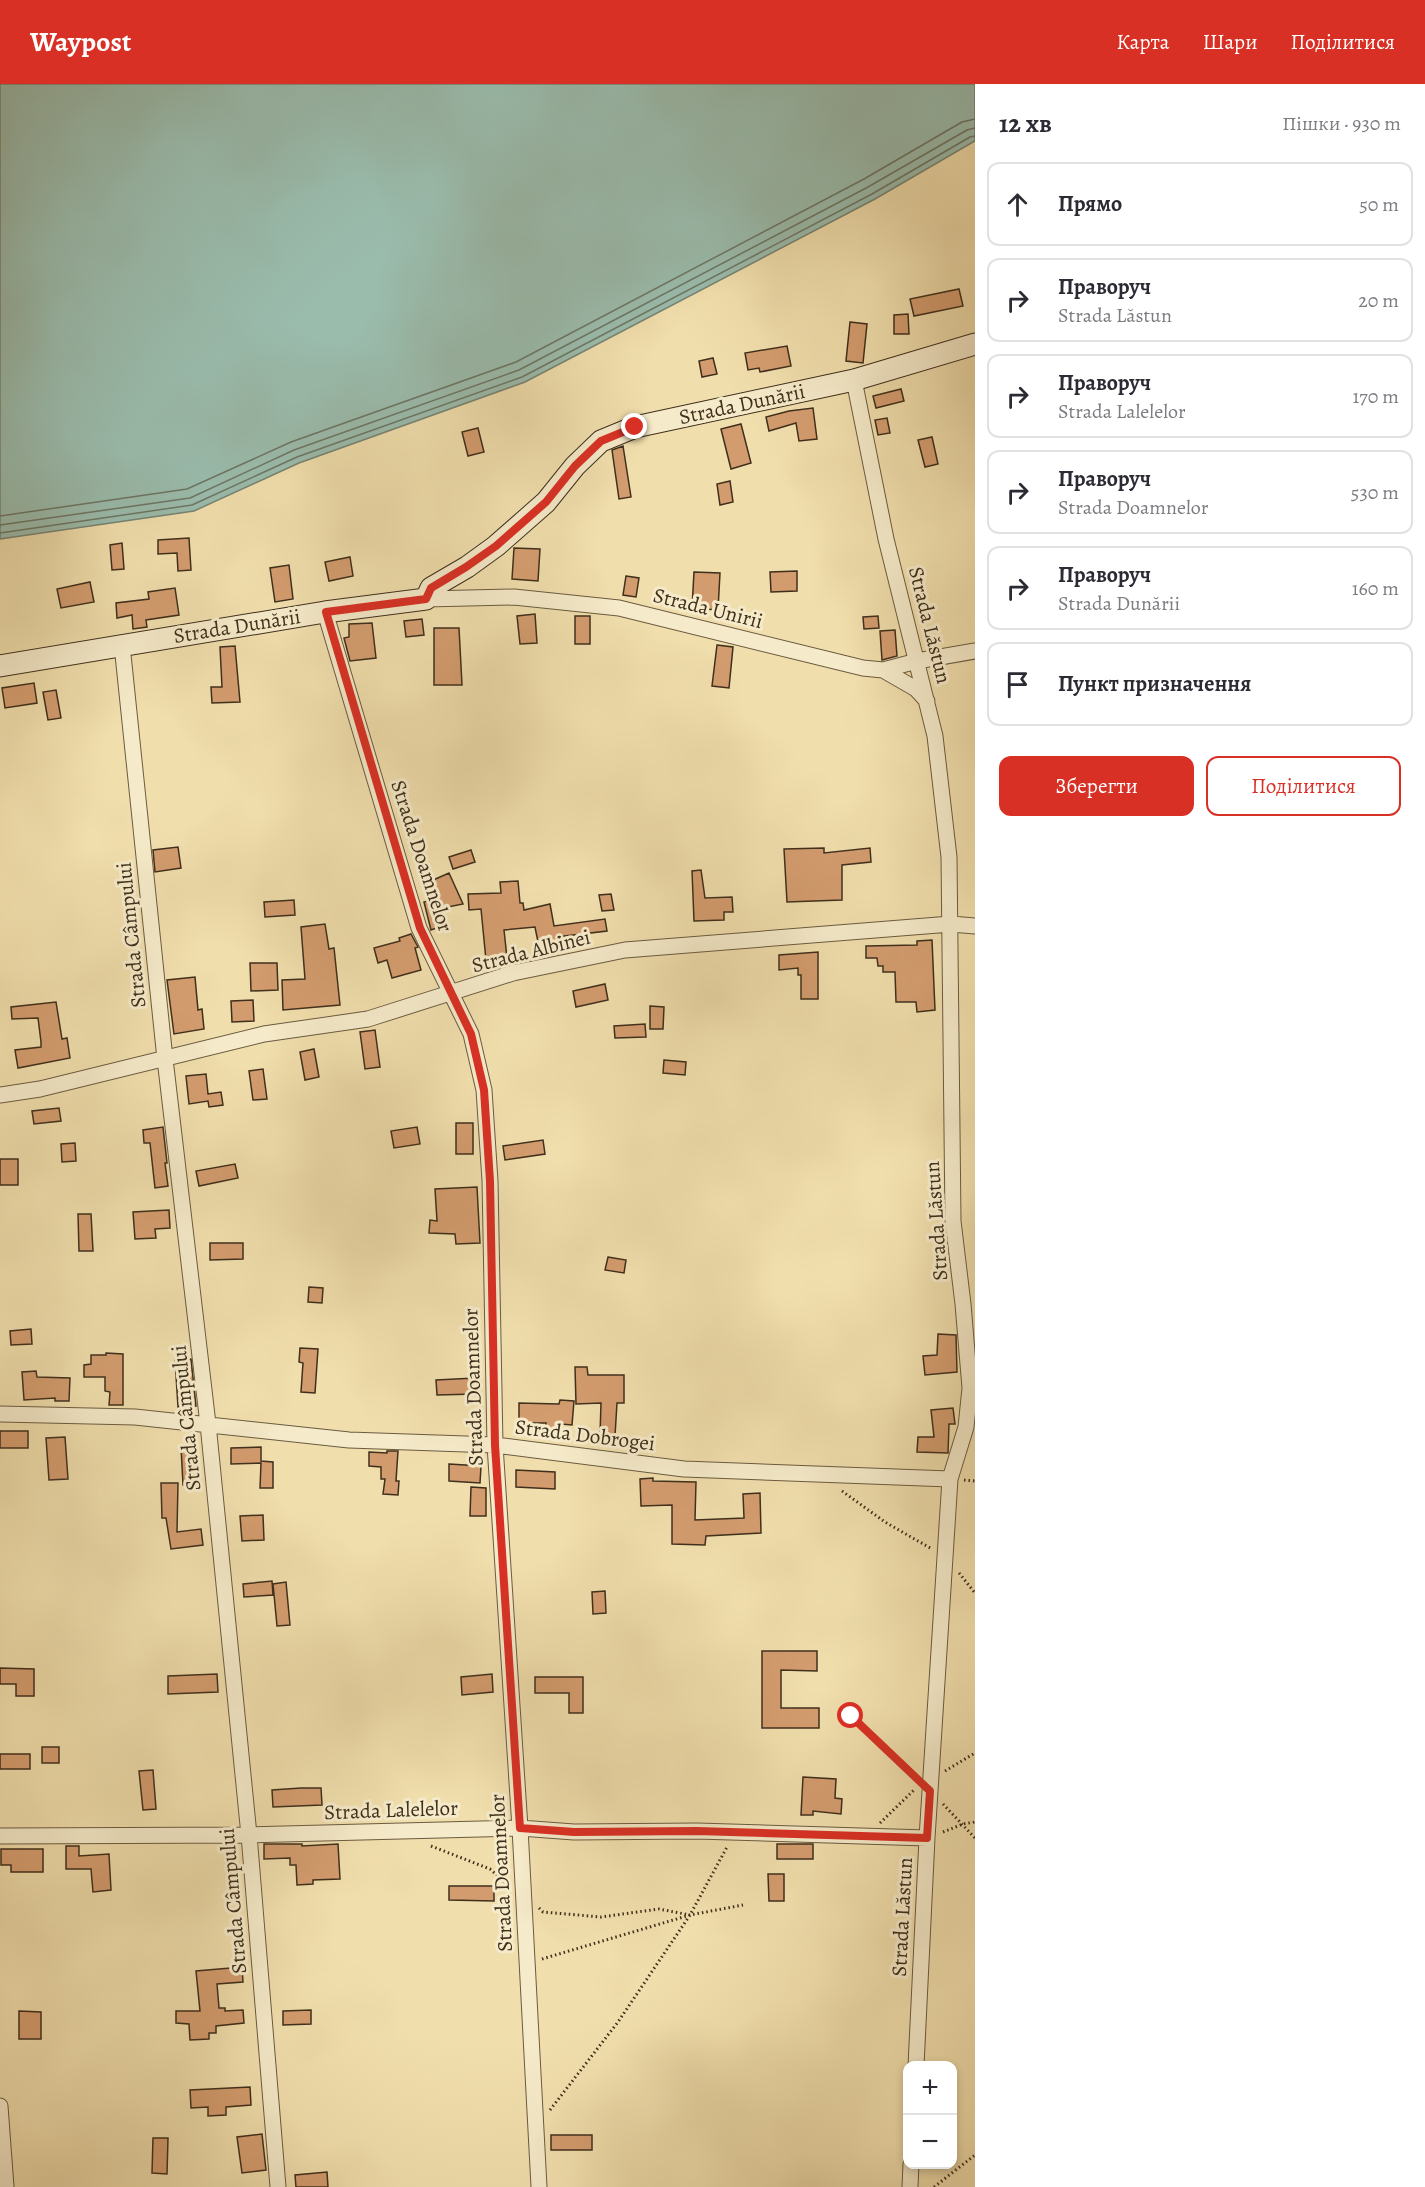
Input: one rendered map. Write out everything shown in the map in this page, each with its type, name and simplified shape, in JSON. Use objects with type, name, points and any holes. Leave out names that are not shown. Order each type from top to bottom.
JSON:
[{"type":"main road","name":"Strada Dunării","points":[[0,666],[326,612],[426,599],[431,588],[496,546],[546,502],[575,466],[601,441],[635,427],[854,380],[975,344]]},
{"type":"street","name":"Strada Lăstun","points":[[854,380],[886,539],[935,736],[949,857],[953,1221],[970,1388],[966,1427],[950,1479],[927,1838],[916,2061]]},
{"type":"street","name":"Strada Unirii","points":[[426,599],[514,597],[619,608],[863,668],[883,670],[917,661],[975,651]]},
{"type":"street","name":"Strada Doamnelor","points":[[326,612],[420,928],[471,1034],[484,1090],[490,1181],[495,1445],[520,1828],[539,2187]]},
{"type":"street","name":"Strada Câmpului","points":[[122,645],[165,1059],[208,1424],[249,1835],[278,2187]]},
{"type":"street","points":[[883,670],[916,689],[927,701]]},
{"type":"street","name":"Strada Albinei","points":[[0,1095],[40,1089],[264,1034],[368,1019],[513,973],[625,950],[951,924],[975,926]]},
{"type":"street","name":"Strada Dobrogei","points":[[0,1414],[135,1418],[349,1440],[495,1445],[684,1469],[821,1476],[950,1479]]},
{"type":"street","name":"Strada Lalelelor","points":[[0,1836],[249,1835],[520,1828],[574,1832],[735,1832],[927,1838]]},
{"type":"street","points":[[0,2106],[6,2187]]},
{"type":"street","points":[[910,2187],[911,2169]]},
{"type":"path","points":[[821,1476],[885,1522],[946,1556],[975,1593]]},
{"type":"path","points":[[851,1716],[930,1791],[975,1838]]},
{"type":"path","points":[[927,1838],[963,1824],[975,1822]]},
{"type":"path","points":[[536,2128],[618,2022],[690,1915],[735,1832]]},
{"type":"path","points":[[527,1963],[690,1915],[743,1905]]},
{"type":"path","points":[[934,2187],[975,2156]]},
{"type":"water","points":[[0,84],[975,84],[975,141],[875,199],[525,382],[299,463],[194,511],[0,539]]},
{"type":"building","points":[[959,289],[963,306],[914,316],[910,299]]},
{"type":"building","points":[[908,314],[909,334],[894,334],[894,315]]},
{"type":"building","points":[[850,322],[867,324],[863,363],[846,361]]},
{"type":"building","points":[[787,346],[791,366],[760,372],[759,368],[748,370],[745,353]]},
{"type":"building","points":[[713,358],[717,374],[702,377],[699,361]]},
{"type":"building","points":[[901,389],[904,401],[876,408],[873,396]]},
{"type":"building","points":[[813,408],[817,439],[799,441],[796,423],[769,431],[766,417]]},
{"type":"building","points":[[887,418],[890,433],[878,435],[875,420]]},
{"type":"building","points":[[741,424],[751,463],[731,469],[721,429]]},
{"type":"building","points":[[478,428],[484,452],[468,456],[462,432]]},
{"type":"building","points":[[932,437],[938,464],[925,467],[918,440]]},
{"type":"building","points":[[623,446],[631,497],[619,499],[612,450]]},
{"type":"building","points":[[730,481],[733,502],[720,505],[717,484]]},
{"type":"building","points":[[189,538],[191,570],[178,571],[177,553],[158,554],[158,540]]},
{"type":"building","points":[[122,543],[124,569],[112,570],[110,545]]},
{"type":"building","points":[[514,548],[540,549],[538,581],[512,579]]},
{"type":"building","points":[[350,557],[353,576],[329,581],[325,562]]},
{"type":"building","points":[[289,565],[293,599],[275,602],[270,568]]},
{"type":"building","points":[[797,571],[797,591],[771,592],[770,572]]},
{"type":"building","points":[[694,572],[720,573],[718,610],[692,608]]},
{"type":"building","points":[[626,576],[639,578],[636,597],[623,595]]},
{"type":"building","points":[[90,582],[94,602],[61,608],[57,589]]},
{"type":"building","points":[[175,588],[179,615],[146,620],[147,627],[133,629],[132,615],[117,618],[116,603],[149,599],[148,592]]},
{"type":"building","points":[[535,614],[537,643],[520,644],[517,616]]},
{"type":"building","points":[[575,616],[590,616],[590,644],[575,644]]},
{"type":"building","points":[[878,616],[879,628],[864,629],[863,617]]},
{"type":"building","points":[[422,619],[424,635],[406,637],[404,621]]},
{"type":"building","points":[[372,623],[376,658],[350,661],[344,638],[349,637],[349,624]]},
{"type":"building","points":[[434,628],[459,628],[462,685],[434,685]]},
{"type":"building","points":[[895,630],[897,656],[882,660],[880,631]]},
{"type":"building","points":[[717,645],[733,647],[729,688],[712,686]]},
{"type":"building","points":[[235,646],[240,702],[212,703],[211,687],[222,687],[220,647]]},
{"type":"building","points":[[34,683],[37,703],[5,708],[2,688]]},
{"type":"building","points":[[56,690],[61,718],[48,720],[43,692]]},
{"type":"building","points":[[178,847],[181,868],[155,872],[153,850]]},
{"type":"building","points":[[824,848],[824,853],[870,848],[871,862],[842,865],[842,900],[787,902],[784,849]]},
{"type":"building","points":[[471,850],[475,862],[453,869],[449,857]]},
{"type":"building","points":[[701,870],[705,898],[732,897],[733,912],[724,912],[724,920],[694,921],[692,871]]},
{"type":"building","points":[[449,873],[463,904],[443,908],[431,881]]},
{"type":"building","points":[[518,881],[520,903],[523,903],[524,910],[550,904],[554,926],[605,919],[607,931],[557,937],[559,948],[540,952],[535,927],[504,930],[507,958],[486,960],[481,909],[469,910],[468,894],[501,893],[500,882]]},
{"type":"building","points":[[611,894],[614,910],[602,911],[599,895]]},
{"type":"building","points":[[436,899],[442,926],[431,930],[424,902]]},
{"type":"building","points":[[294,900],[295,915],[265,917],[264,902]]},
{"type":"building","points":[[325,924],[329,949],[334,948],[340,1005],[283,1010],[282,980],[305,979],[301,927]]},
{"type":"building","points":[[411,934],[418,947],[415,948],[421,970],[392,978],[387,960],[378,963],[374,948],[400,941],[399,938]]},
{"type":"building","points":[[932,940],[935,1010],[917,1012],[916,1002],[896,1002],[895,972],[883,972],[883,966],[878,966],[877,958],[866,958],[866,946],[917,945],[917,941]]},
{"type":"building","points":[[818,952],[818,999],[801,999],[801,975],[798,975],[798,968],[779,970],[779,955]]},
{"type":"building","points":[[250,963],[277,963],[278,990],[251,991]]},
{"type":"building","points":[[195,977],[198,1010],[202,1009],[204,1029],[174,1034],[167,980]]},
{"type":"building","points":[[605,984],[608,1000],[576,1007],[573,991]]},
{"type":"building","points":[[253,1000],[254,1021],[232,1022],[231,1001]]},
{"type":"building","points":[[56,1002],[62,1039],[67,1038],[70,1058],[18,1068],[15,1050],[41,1047],[41,1042],[38,1018],[12,1019],[11,1007]]},
{"type":"building","points":[[650,1006],[664,1007],[663,1029],[650,1029]]},
{"type":"building","points":[[645,1024],[646,1037],[615,1038],[614,1026]]},
{"type":"building","points":[[375,1030],[380,1067],[365,1069],[360,1032]]},
{"type":"building","points":[[314,1049],[319,1077],[305,1080],[300,1052]]},
{"type":"building","points":[[664,1060],[686,1062],[685,1075],[663,1073]]},
{"type":"building","points":[[263,1069],[267,1099],[253,1100],[249,1071]]},
{"type":"building","points":[[206,1074],[208,1094],[221,1092],[223,1105],[209,1107],[208,1101],[189,1104],[186,1076]]},
{"type":"building","points":[[59,1108],[61,1121],[34,1124],[32,1111]]},
{"type":"building","points":[[456,1123],[473,1123],[473,1154],[456,1154]]},
{"type":"building","points":[[163,1127],[168,1186],[155,1188],[150,1143],[144,1143],[143,1130]]},
{"type":"building","points":[[417,1127],[420,1144],[394,1148],[391,1131]]},
{"type":"building","points":[[543,1140],[545,1154],[505,1160],[503,1146]]},
{"type":"building","points":[[75,1143],[76,1161],[62,1162],[61,1144]]},
{"type":"building","points":[[0,1159],[18,1159],[18,1185],[0,1185]]},
{"type":"building","points":[[235,1164],[238,1178],[199,1186],[196,1171]]},
{"type":"building","points":[[477,1187],[480,1243],[456,1244],[455,1234],[429,1233],[430,1220],[437,1221],[435,1189]]},
{"type":"building","points":[[169,1210],[170,1228],[155,1229],[156,1238],[135,1239],[133,1212]]},
{"type":"building","points":[[78,1214],[91,1214],[93,1251],[79,1251]]},
{"type":"building","points":[[210,1243],[243,1243],[243,1259],[210,1260]]},
{"type":"building","points":[[608,1257],[626,1260],[624,1273],[605,1270]]},
{"type":"building","points":[[309,1287],[323,1288],[322,1303],[308,1302]]},
{"type":"building","points":[[31,1329],[32,1344],[11,1345],[10,1331]]},
{"type":"building","points":[[938,1334],[956,1335],[957,1372],[925,1375],[923,1356],[937,1355]]},
{"type":"building","points":[[300,1348],[318,1349],[315,1393],[301,1392],[303,1363],[299,1362]]},
{"type":"building","points":[[106,1353],[123,1354],[123,1405],[109,1405],[110,1392],[105,1391],[105,1377],[84,1377],[84,1365],[91,1364],[91,1355],[106,1355]]},
{"type":"building","points":[[191,1359],[196,1406],[178,1407],[175,1360]]},
{"type":"building","points":[[575,1367],[587,1367],[588,1375],[624,1375],[624,1403],[617,1403],[615,1436],[600,1435],[601,1403],[576,1404]]},
{"type":"building","points":[[36,1371],[37,1377],[70,1378],[69,1401],[55,1401],[55,1398],[24,1400],[22,1372]]},
{"type":"building","points":[[475,1378],[476,1394],[437,1395],[436,1380]]},
{"type":"building","points":[[560,1400],[574,1401],[572,1425],[561,1424],[560,1436],[545,1435],[546,1423],[519,1423],[519,1403],[559,1404]]},
{"type":"building","points":[[953,1408],[955,1424],[949,1424],[948,1453],[917,1452],[918,1437],[934,1437],[931,1410]]},
{"type":"building","points":[[0,1431],[28,1431],[28,1448],[0,1448]]},
{"type":"building","points":[[65,1437],[68,1479],[49,1480],[46,1438]]},
{"type":"building","points":[[194,1446],[196,1484],[183,1485],[181,1447]]},
{"type":"building","points":[[261,1447],[261,1461],[273,1462],[273,1488],[260,1488],[261,1463],[231,1464],[231,1448]]},
{"type":"building","points":[[387,1451],[398,1451],[396,1481],[399,1481],[398,1495],[383,1494],[385,1479],[381,1479],[381,1467],[369,1466],[369,1452],[387,1453]]},
{"type":"building","points":[[449,1464],[481,1466],[480,1483],[449,1481]]},
{"type":"building","points":[[516,1470],[555,1472],[555,1489],[516,1487]]},
{"type":"building","points":[[653,1478],[653,1481],[696,1482],[695,1520],[744,1518],[743,1494],[760,1493],[761,1533],[706,1536],[705,1545],[672,1544],[672,1505],[641,1506],[640,1479]]},
{"type":"building","points":[[161,1483],[178,1483],[177,1532],[201,1529],[203,1545],[171,1549],[166,1518],[162,1518]]},
{"type":"building","points":[[471,1487],[486,1488],[486,1516],[470,1516]]},
{"type":"building","points":[[263,1515],[264,1540],[242,1541],[240,1516]]},
{"type":"building","points":[[272,1581],[273,1595],[244,1597],[243,1584]]},
{"type":"building","points":[[286,1582],[290,1625],[277,1626],[273,1584]]},
{"type":"building","points":[[605,1591],[606,1613],[593,1614],[592,1592]]},
{"type":"building","points":[[762,1651],[817,1651],[817,1671],[781,1670],[781,1708],[819,1708],[819,1728],[762,1728]]},
{"type":"building","points":[[0,1668],[34,1669],[34,1696],[16,1696],[16,1684],[0,1684]]},
{"type":"building","points":[[217,1674],[218,1692],[168,1694],[168,1676]]},
{"type":"building","points":[[492,1674],[493,1692],[462,1695],[461,1677]]},
{"type":"building","points":[[535,1677],[583,1677],[583,1713],[569,1713],[569,1693],[535,1693]]},
{"type":"building","points":[[42,1747],[59,1747],[59,1763],[42,1763]]},
{"type":"building","points":[[0,1754],[30,1754],[30,1769],[0,1769]]},
{"type":"building","points":[[153,1770],[156,1809],[143,1810],[139,1771]]},
{"type":"building","points":[[803,1777],[836,1779],[835,1798],[842,1799],[841,1814],[813,1811],[813,1815],[801,1815]]},
{"type":"building","points":[[321,1788],[322,1805],[273,1807],[272,1790]]},
{"type":"building","points":[[264,1844],[302,1844],[302,1846],[338,1844],[340,1879],[313,1880],[313,1884],[297,1885],[296,1865],[290,1865],[290,1858],[264,1859]]},
{"type":"building","points":[[777,1844],[813,1844],[813,1859],[777,1859]]},
{"type":"building","points":[[66,1846],[79,1846],[79,1856],[109,1854],[111,1890],[93,1892],[91,1869],[66,1869]]},
{"type":"building","points":[[1,1849],[43,1849],[43,1872],[11,1872],[11,1865],[1,1865]]},
{"type":"building","points":[[768,1874],[784,1874],[784,1901],[769,1901]]},
{"type":"building","points":[[449,1886],[494,1886],[494,1901],[449,1900]]},
{"type":"building","points":[[242,1967],[243,1982],[217,1984],[219,2008],[225,2008],[225,2011],[243,2010],[244,2023],[216,2026],[216,2033],[209,2033],[209,2039],[190,2040],[189,2024],[176,2023],[176,2011],[200,2011],[196,1971]]},
{"type":"building","points":[[311,2010],[311,2024],[283,2025],[283,2011]]},
{"type":"building","points":[[19,2011],[41,2012],[41,2039],[19,2039]]},
{"type":"building","points":[[250,2087],[251,2105],[226,2107],[226,2115],[208,2116],[208,2107],[191,2108],[190,2090]]},
{"type":"building","points":[[262,2134],[266,2170],[242,2173],[237,2137]]},
{"type":"building","points":[[551,2135],[592,2135],[592,2150],[551,2150]]},
{"type":"building","points":[[153,2138],[168,2138],[167,2174],[152,2173]]},
{"type":"building","points":[[327,2172],[328,2187],[296,2187],[295,2175]]},
{"type":"route","points":[[635,427],[601,441],[575,466],[546,502],[496,546],[431,588],[426,599],[326,612],[420,928],[471,1034],[484,1090],[490,1181],[490,1281],[495,1445],[520,1828],[574,1832],[697,1831],[927,1838],[930,1791],[851,1716]]}]
